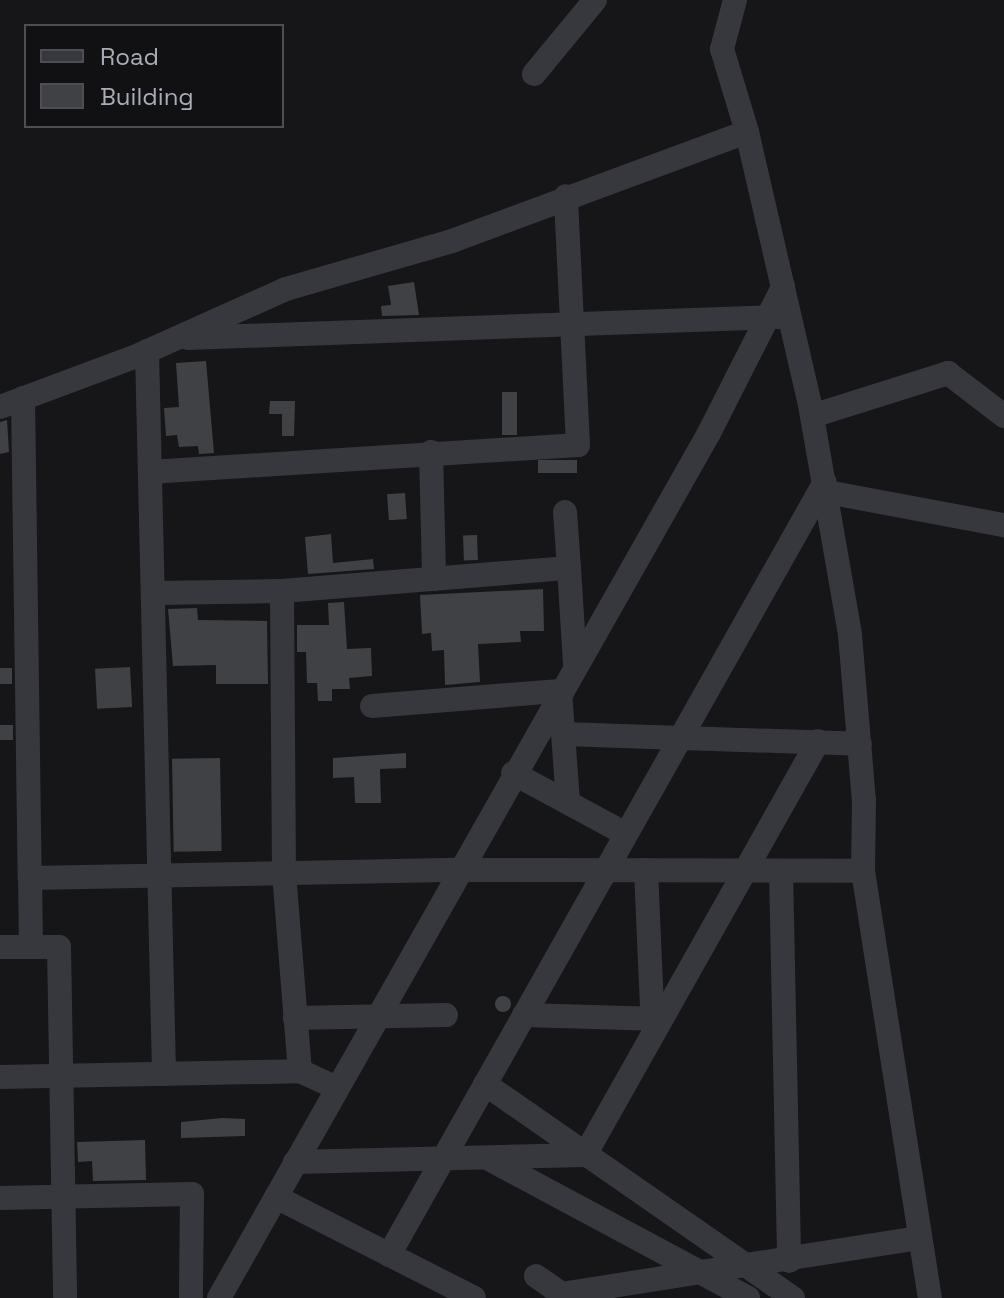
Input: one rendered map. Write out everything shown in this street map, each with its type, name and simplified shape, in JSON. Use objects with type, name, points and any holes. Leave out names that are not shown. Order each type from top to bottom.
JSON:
[{"type":"street","points":[[534,74],[595,0]]},
{"type":"street","points":[[219,1298],[575,663],[779,317],[783,287],[747,132],[722,49],[735,0]]},
{"type":"street","points":[[0,407],[147,351],[286,289],[452,241],[566,196],[747,132]]},
{"type":"street","points":[[150,472],[578,445],[566,196]]},
{"type":"street","points":[[175,339],[572,321],[779,317]]},
{"type":"street","points":[[779,317],[812,416],[850,635],[860,744],[863,871],[930,1298]]},
{"type":"street","points":[[147,351],[164,1074]]},
{"type":"street","points":[[812,416],[948,373],[1004,416]]},
{"type":"street","points":[[23,398],[31,947]]},
{"type":"street","points":[[431,452],[434,579]]},
{"type":"street","points":[[826,487],[1004,525]]},
{"type":"street","points":[[389,1255],[680,738],[826,487]]},
{"type":"street","points":[[565,512],[575,663]]},
{"type":"street","points":[[154,593],[282,591],[569,568]]},
{"type":"street","points":[[282,591],[284,873],[300,1071]]},
{"type":"street","points":[[372,706],[560,691]]},
{"type":"street","points":[[560,691],[568,803]]},
{"type":"street","points":[[563,734],[860,744]]},
{"type":"street","points":[[585,1155],[818,741]]},
{"type":"street","points":[[513,773],[626,834]]},
{"type":"street","points":[[30,878],[459,870],[863,871]]},
{"type":"street","points":[[646,870],[656,1024]]},
{"type":"street","points":[[781,871],[789,1261]]},
{"type":"street","points":[[0,947],[59,947],[58,1075],[65,1298]]},
{"type":"street","points":[[295,1018],[446,1015]]},
{"type":"street","points":[[524,1015],[656,1024]]},
{"type":"street","points":[[0,1077],[300,1071],[337,1088]]},
{"type":"street","points":[[485,1084],[793,1298]]},
{"type":"street","points":[[295,1162],[585,1155]]},
{"type":"street","points":[[487,1158],[748,1298]]},
{"type":"street","points":[[0,1198],[192,1194],[191,1298]]},
{"type":"street","points":[[276,1197],[474,1298]]},
{"type":"street","points":[[651,1289],[655,1204]]},
{"type":"street","points":[[536,1276],[564,1296],[651,1289],[700,1272],[789,1261],[920,1238]]},
{"type":"building","points":[[414,282],[419,315],[382,316],[381,306],[391,305],[388,286]]},
{"type":"building","points":[[206,361],[214,453],[199,454],[198,446],[179,447],[177,435],[166,436],[164,408],[179,407],[176,363]]},
{"type":"building","points":[[502,392],[517,392],[517,435],[502,435]]},
{"type":"building","points":[[270,401],[295,401],[294,436],[282,436],[282,414],[269,414]]},
{"type":"building","points":[[7,420],[9,452],[0,454],[0,422]]},
{"type":"building","points":[[538,460],[577,460],[577,473],[538,473]]},
{"type":"building","points":[[405,493],[407,519],[389,520],[387,494]]},
{"type":"building","points":[[331,534],[333,563],[373,559],[374,569],[308,574],[305,537]]},
{"type":"building","points":[[463,535],[477,535],[478,560],[464,560]]},
{"type":"building","points":[[543,589],[544,631],[520,631],[521,642],[478,644],[480,682],[445,685],[444,650],[432,651],[431,633],[422,634],[420,595]]},
{"type":"building","points":[[344,602],[347,649],[371,648],[372,676],[349,678],[350,689],[332,689],[332,701],[318,701],[317,683],[307,683],[306,652],[297,652],[297,625],[329,625],[328,603]]},
{"type":"building","points":[[197,608],[198,620],[267,621],[268,684],[216,684],[216,665],[173,666],[168,609]]},
{"type":"building","points":[[130,667],[132,707],[97,709],[95,669]]},
{"type":"building","points":[[0,668],[12,668],[12,684],[0,684]]},
{"type":"building","points":[[0,725],[13,725],[13,740],[0,740]]},
{"type":"building","points":[[406,753],[406,768],[380,769],[381,803],[355,803],[354,777],[333,778],[333,758]]},
{"type":"building","points":[[220,758],[222,851],[174,852],[172,759]]},
{"type":"building","points":[[500,996],[506,996],[511,1004],[509,1010],[500,1012],[495,1007],[495,1001]]},
{"type":"building","points":[[245,1119],[245,1136],[181,1138],[181,1122]]},
{"type":"building","points":[[145,1140],[146,1180],[93,1181],[92,1161],[78,1162],[77,1142]]}]
